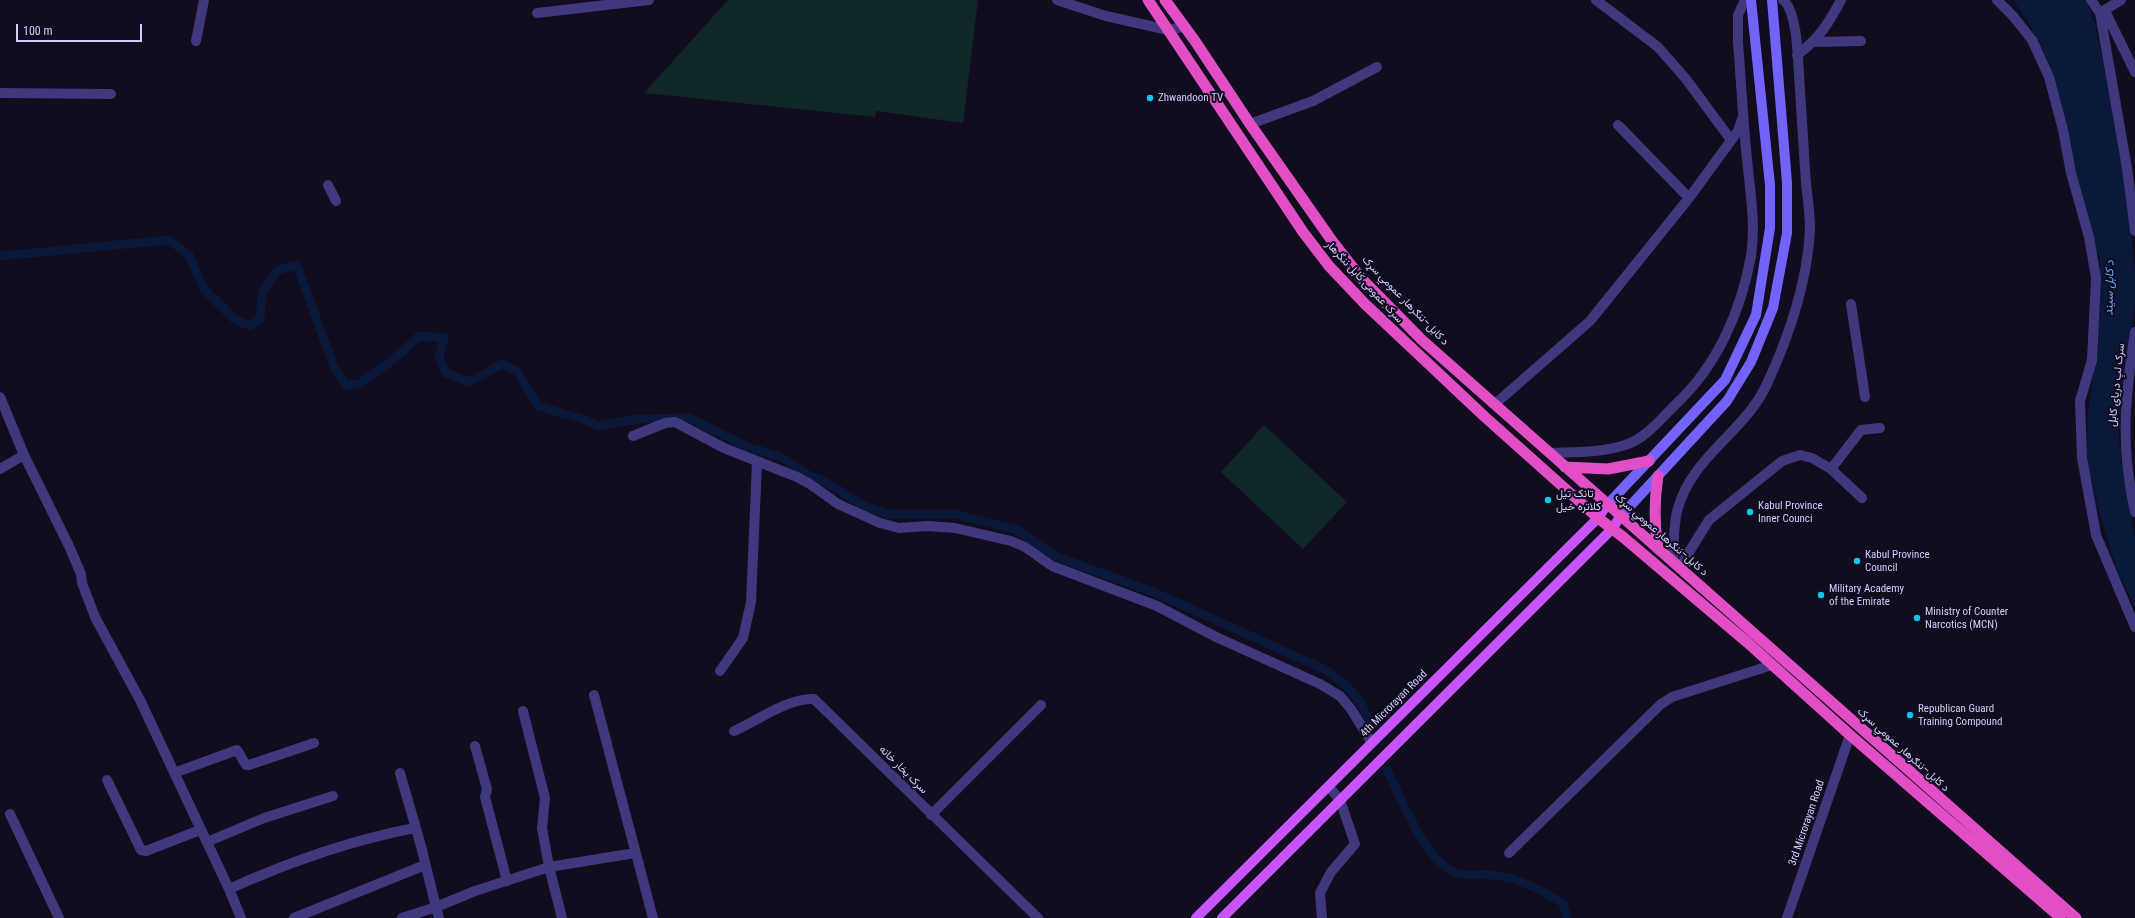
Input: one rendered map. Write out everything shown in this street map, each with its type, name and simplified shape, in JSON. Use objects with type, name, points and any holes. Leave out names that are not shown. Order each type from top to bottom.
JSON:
[{"type":"highway","name":"سرک عمومی کابل ننگرهار","points":[[1148,0],[1298,226],[1328,266],[1395,334],[1612,529]]},
{"type":"highway","name":"د کابل–ننګرهار عمومي سړک","points":[[1165,0],[1183,27],[1195,41],[1250,124],[1317,220],[1361,278],[1422,340],[1620,517],[2076,918]]},
{"type":"highway","points":[[1565,467],[1608,469],[1649,461]]},
{"type":"highway","points":[[1658,476],[1654,502],[1654,526],[1658,549]]},
{"type":"highway","name":"د کابل–ننګرهار عمومي سړک","points":[[1612,529],[1772,665],[1850,735],[2061,918]]},
{"type":"main road","points":[[1607,505],[1725,380],[1756,314],[1770,228],[1770,185],[1751,0]]},
{"type":"main road","points":[[1222,918],[1612,529],[1620,517],[1727,401],[1751,362],[1773,308],[1787,233],[1787,183],[1772,0]]},
{"type":"main road","name":"4th Microrayan Road","points":[[1196,918],[1598,518],[1607,505]]},
{"type":"street","points":[[196,40],[204,0]]},
{"type":"street","points":[[537,12],[648,0]]},
{"type":"street","points":[[1057,0],[1106,16],[1168,30],[1183,27]]},
{"type":"street","points":[[1596,0],[1658,48],[1686,79],[1731,140]]},
{"type":"street","points":[[1550,454],[1604,450],[1626,445],[1645,434],[1693,389],[1713,360],[1730,327],[1742,292],[1751,255],[1752,208],[1738,42],[1738,15],[1745,0]]},
{"type":"street","points":[[1676,565],[1677,509],[1683,492],[1696,471],[1754,406],[1766,387],[1796,313],[1804,274],[1810,229],[1797,55],[1793,18],[1789,7],[1783,0]]},
{"type":"street","points":[[1797,55],[1814,42],[1824,30],[1841,0]]},
{"type":"street","points":[[1997,0],[2013,16],[2032,40],[2049,76],[2064,130],[2071,173],[2089,237],[2096,278],[2092,360],[2080,401],[2082,458],[2096,535],[2135,627]]},
{"type":"street","points":[[2091,0],[2103,12],[2135,72]]},
{"type":"street","points":[[2103,12],[2121,0]]},
{"type":"street","points":[[2103,12],[2135,231]]},
{"type":"street","points":[[1814,42],[1861,41]]},
{"type":"street","points":[[1250,124],[1313,101],[1377,67]]},
{"type":"street","points":[[0,93],[111,94]]},
{"type":"street","points":[[1495,404],[1590,321],[1689,198],[1738,131],[1743,112]]},
{"type":"street","points":[[1618,125],[1689,198]]},
{"type":"street","points":[[328,185],[336,201]]},
{"type":"street","points":[[1851,304],[1864,396]]},
{"type":"street","name":"سرک لبِ دریای کابل","points":[[2135,332],[2125,410],[2124,438],[2128,481],[2135,512]]},
{"type":"street","points":[[0,397],[24,455],[69,546],[95,617],[140,700],[229,889],[241,918]]},
{"type":"street","points":[[633,436],[665,423],[675,422],[757,463],[797,477],[810,484],[838,504],[880,523],[899,528],[927,526],[955,528],[1011,541],[1025,547],[1052,566],[1157,606],[1216,637],[1279,664],[1340,696],[1351,709],[1372,743]]},
{"type":"street","points":[[1831,469],[1861,430],[1880,428]]},
{"type":"street","points":[[0,469],[24,455]]},
{"type":"street","points":[[1676,565],[1709,520],[1782,460],[1800,455],[1812,458],[1831,469],[1862,498]]},
{"type":"street","points":[[720,671],[743,638],[751,602],[757,463]]},
{"type":"street","points":[[1509,853],[1661,704],[1672,697],[1772,665]]},
{"type":"street","points":[[594,695],[653,918]]},
{"type":"street","name":"سرک بخار خانه","points":[[734,731],[785,706],[800,700],[814,699],[1038,918]]},
{"type":"street","points":[[931,815],[1041,706]]},
{"type":"street","points":[[523,711],[545,798],[542,828],[549,867],[562,918]]},
{"type":"street","name":"3rd Microrayan Road","points":[[1787,918],[1850,735]]},
{"type":"street","points":[[174,772],[235,750],[239,751],[246,765],[250,765],[314,743]]},
{"type":"street","points":[[475,746],[487,789],[485,797],[507,881]]},
{"type":"street","points":[[400,774],[416,828],[439,918]]},
{"type":"street","points":[[107,780],[141,850],[146,851],[200,830]]},
{"type":"street","points":[[1322,918],[1320,893],[1331,872],[1355,844],[1340,800],[1329,787]]},
{"type":"street","points":[[207,842],[264,818],[333,796]]},
{"type":"street","points":[[10,814],[59,918]]},
{"type":"street","points":[[229,889],[296,861],[362,840],[416,828]]},
{"type":"street","points":[[402,918],[436,907],[476,891],[549,867],[635,853]]},
{"type":"street","points":[[294,918],[425,865]]},
{"type":"green space","points":[[728,0],[978,0],[963,123],[876,111],[875,117],[644,93]]},
{"type":"green space","points":[[1264,425],[1347,502],[1303,549],[1221,472]]},
{"type":"water","name":"د کابل سيند","points":[[2013,0],[2085,0],[2096,28],[2111,100],[2123,168],[2135,269],[2135,305],[2132,333],[2117,419],[2122,467],[2135,537],[2135,608],[2117,570],[2099,511],[2087,461],[2088,414],[2098,334],[2100,258],[2098,253],[2093,251],[2053,74],[2029,24]]},
{"type":"waterway","points":[[0,256],[169,240],[189,255],[204,289],[234,319],[251,326],[260,318],[263,290],[278,270],[297,265],[334,367],[346,385],[359,384],[394,359],[419,336],[444,338],[439,357],[446,373],[469,382],[502,364],[517,371],[538,406],[585,420],[598,426],[638,419],[689,418],[748,447],[781,457],[810,476],[826,482],[866,507],[888,514],[954,514],[1017,530],[1055,556],[1156,593],[1326,670],[1341,681],[1357,699],[1370,723]]},
{"type":"waterway","points":[[1387,770],[1407,812],[1425,844],[1435,857],[1446,867],[1461,874],[1503,877],[1530,885],[1563,903],[1567,918]]},
{"type":"place","name":"Zhwandoon TV","points":[[1150,98]]},
{"type":"place","name":"تانک تیل کلاتره خیل","points":[[1548,500]]},
{"type":"place","name":"Kabul Province Inner Counci","points":[[1750,512]]},
{"type":"place","name":"Kabul Province Council","points":[[1857,561]]},
{"type":"place","name":"Military Academy of the Emirate","points":[[1821,595]]},
{"type":"place","name":"Ministry of Counter Narcotics (MCN)","points":[[1917,618]]},
{"type":"place","name":"Republican Guard Training Compound","points":[[1910,715]]}]
